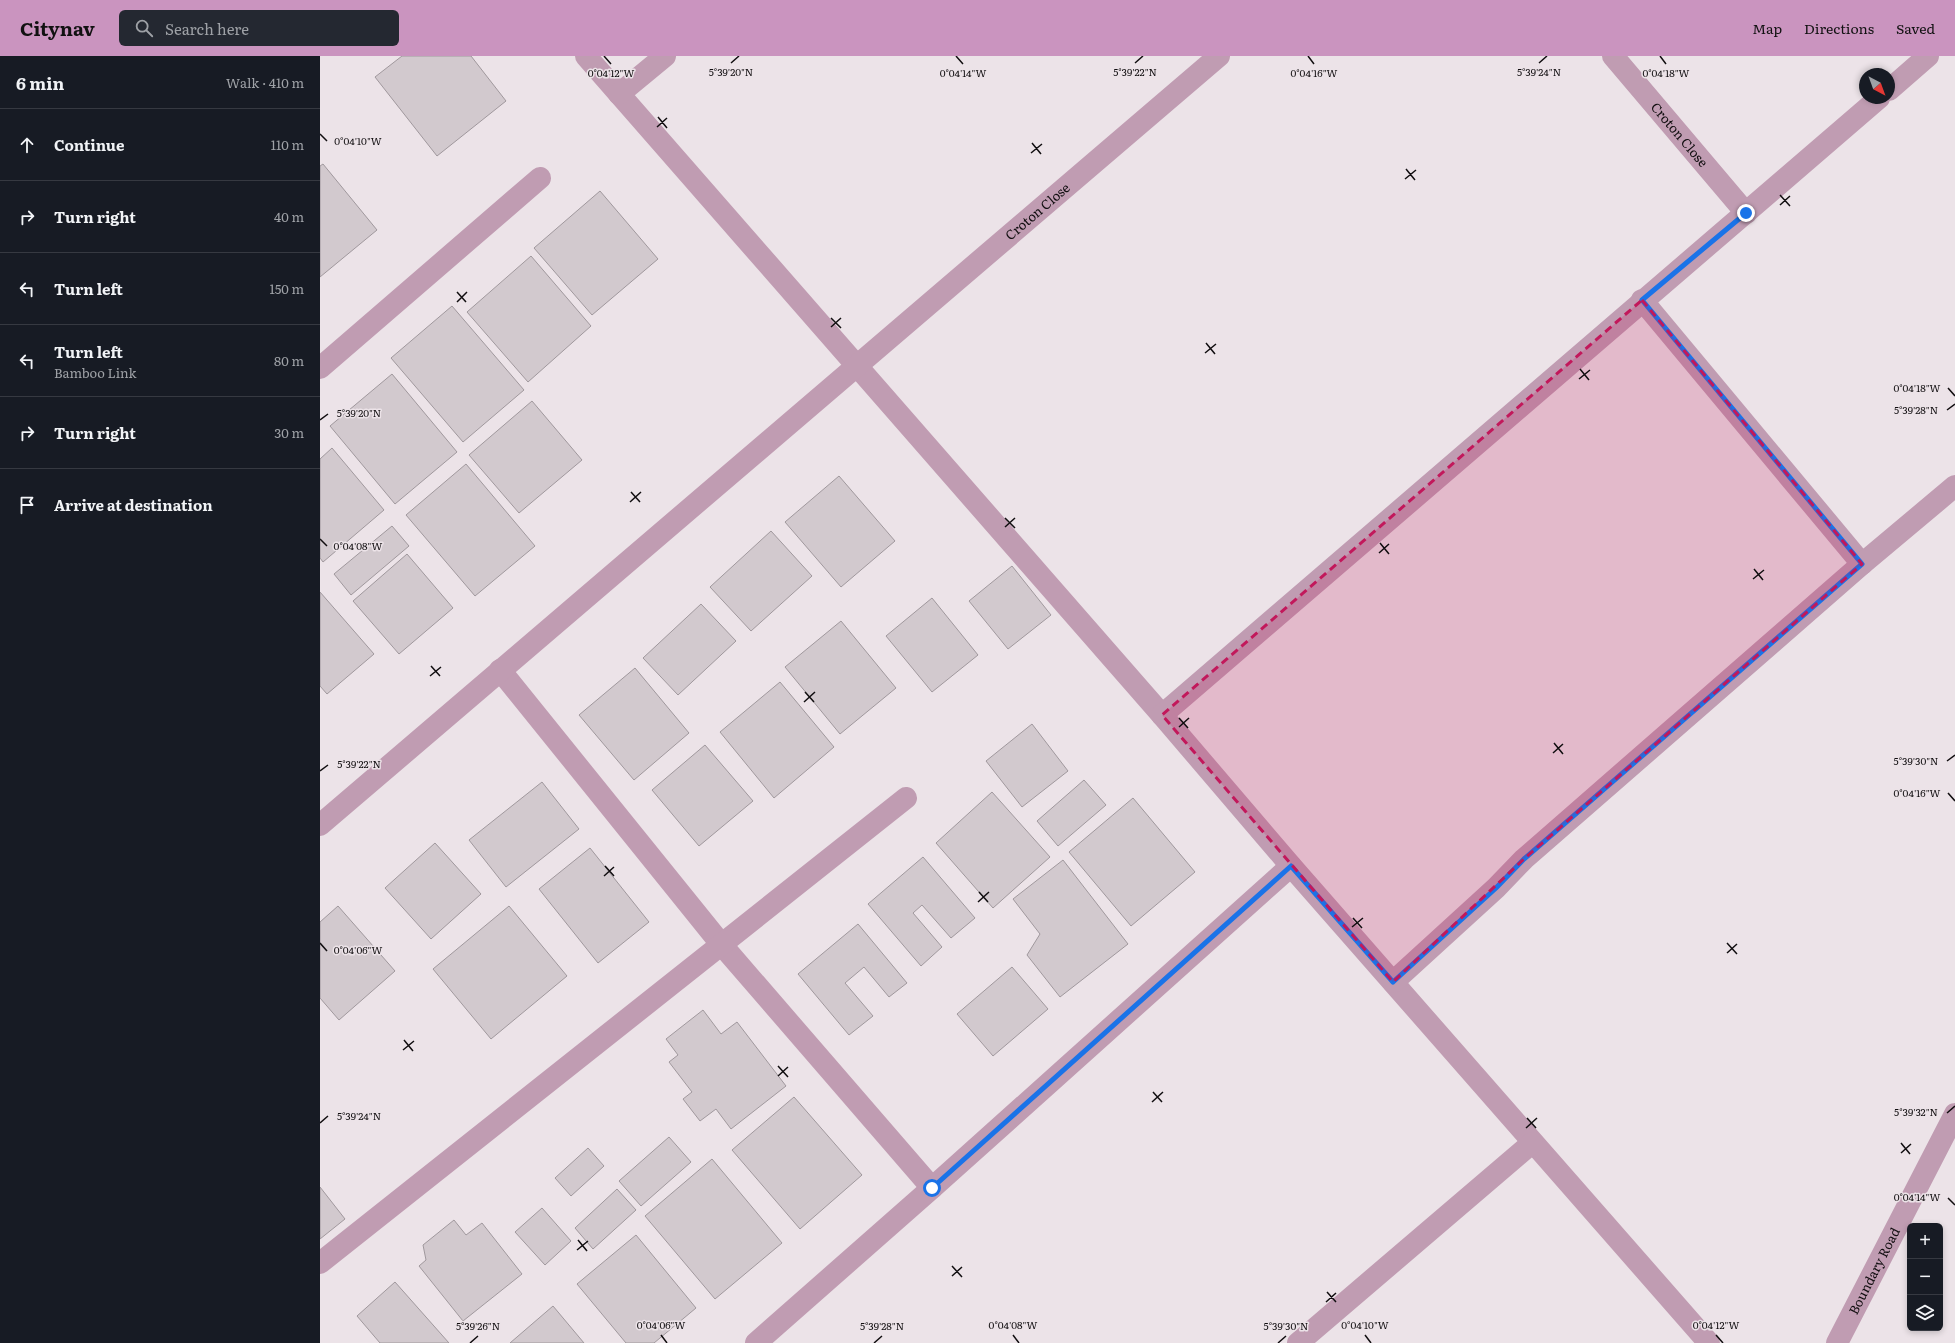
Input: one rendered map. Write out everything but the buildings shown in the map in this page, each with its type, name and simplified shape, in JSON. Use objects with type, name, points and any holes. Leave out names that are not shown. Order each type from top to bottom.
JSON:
[{"type":"street","points":[[586,56],[1162,716],[1532,1143],[1710,1343]]},
{"type":"street","points":[[619,94],[665,56]]},
{"type":"street","name":"Croton Close","points":[[320,825],[1219,56]]},
{"type":"street","name":"Croton Close","points":[[1613,56],[1746,213]]},
{"type":"street","points":[[1895,85],[1928,56]]},
{"type":"street","points":[[1162,716],[1642,300],[1746,213],[1872,104]]},
{"type":"street","points":[[320,368],[540,178]]},
{"type":"street","points":[[1642,300],[1862,564]]},
{"type":"street","points":[[1393,982],[1496,888],[1524,859],[1862,564],[1955,486]]},
{"type":"street","points":[[500,670],[721,944],[932,1188]]},
{"type":"street","points":[[320,1262],[906,798]]},
{"type":"street","points":[[756,1343],[932,1188],[1291,866]]},
{"type":"street","name":"Boundary Road","points":[[1837,1343],[1955,1114]]},
{"type":"street","points":[[1298,1343],[1532,1143]]},
{"type":"highlighted area","points":[[1642,300],[1862,564],[1524,859],[1393,982],[1162,715]]},
{"type":"route","points":[[932,1188],[1291,866],[1393,982],[1512,873],[1524,859],[1862,564],[1642,300],[1746,213]]}]
